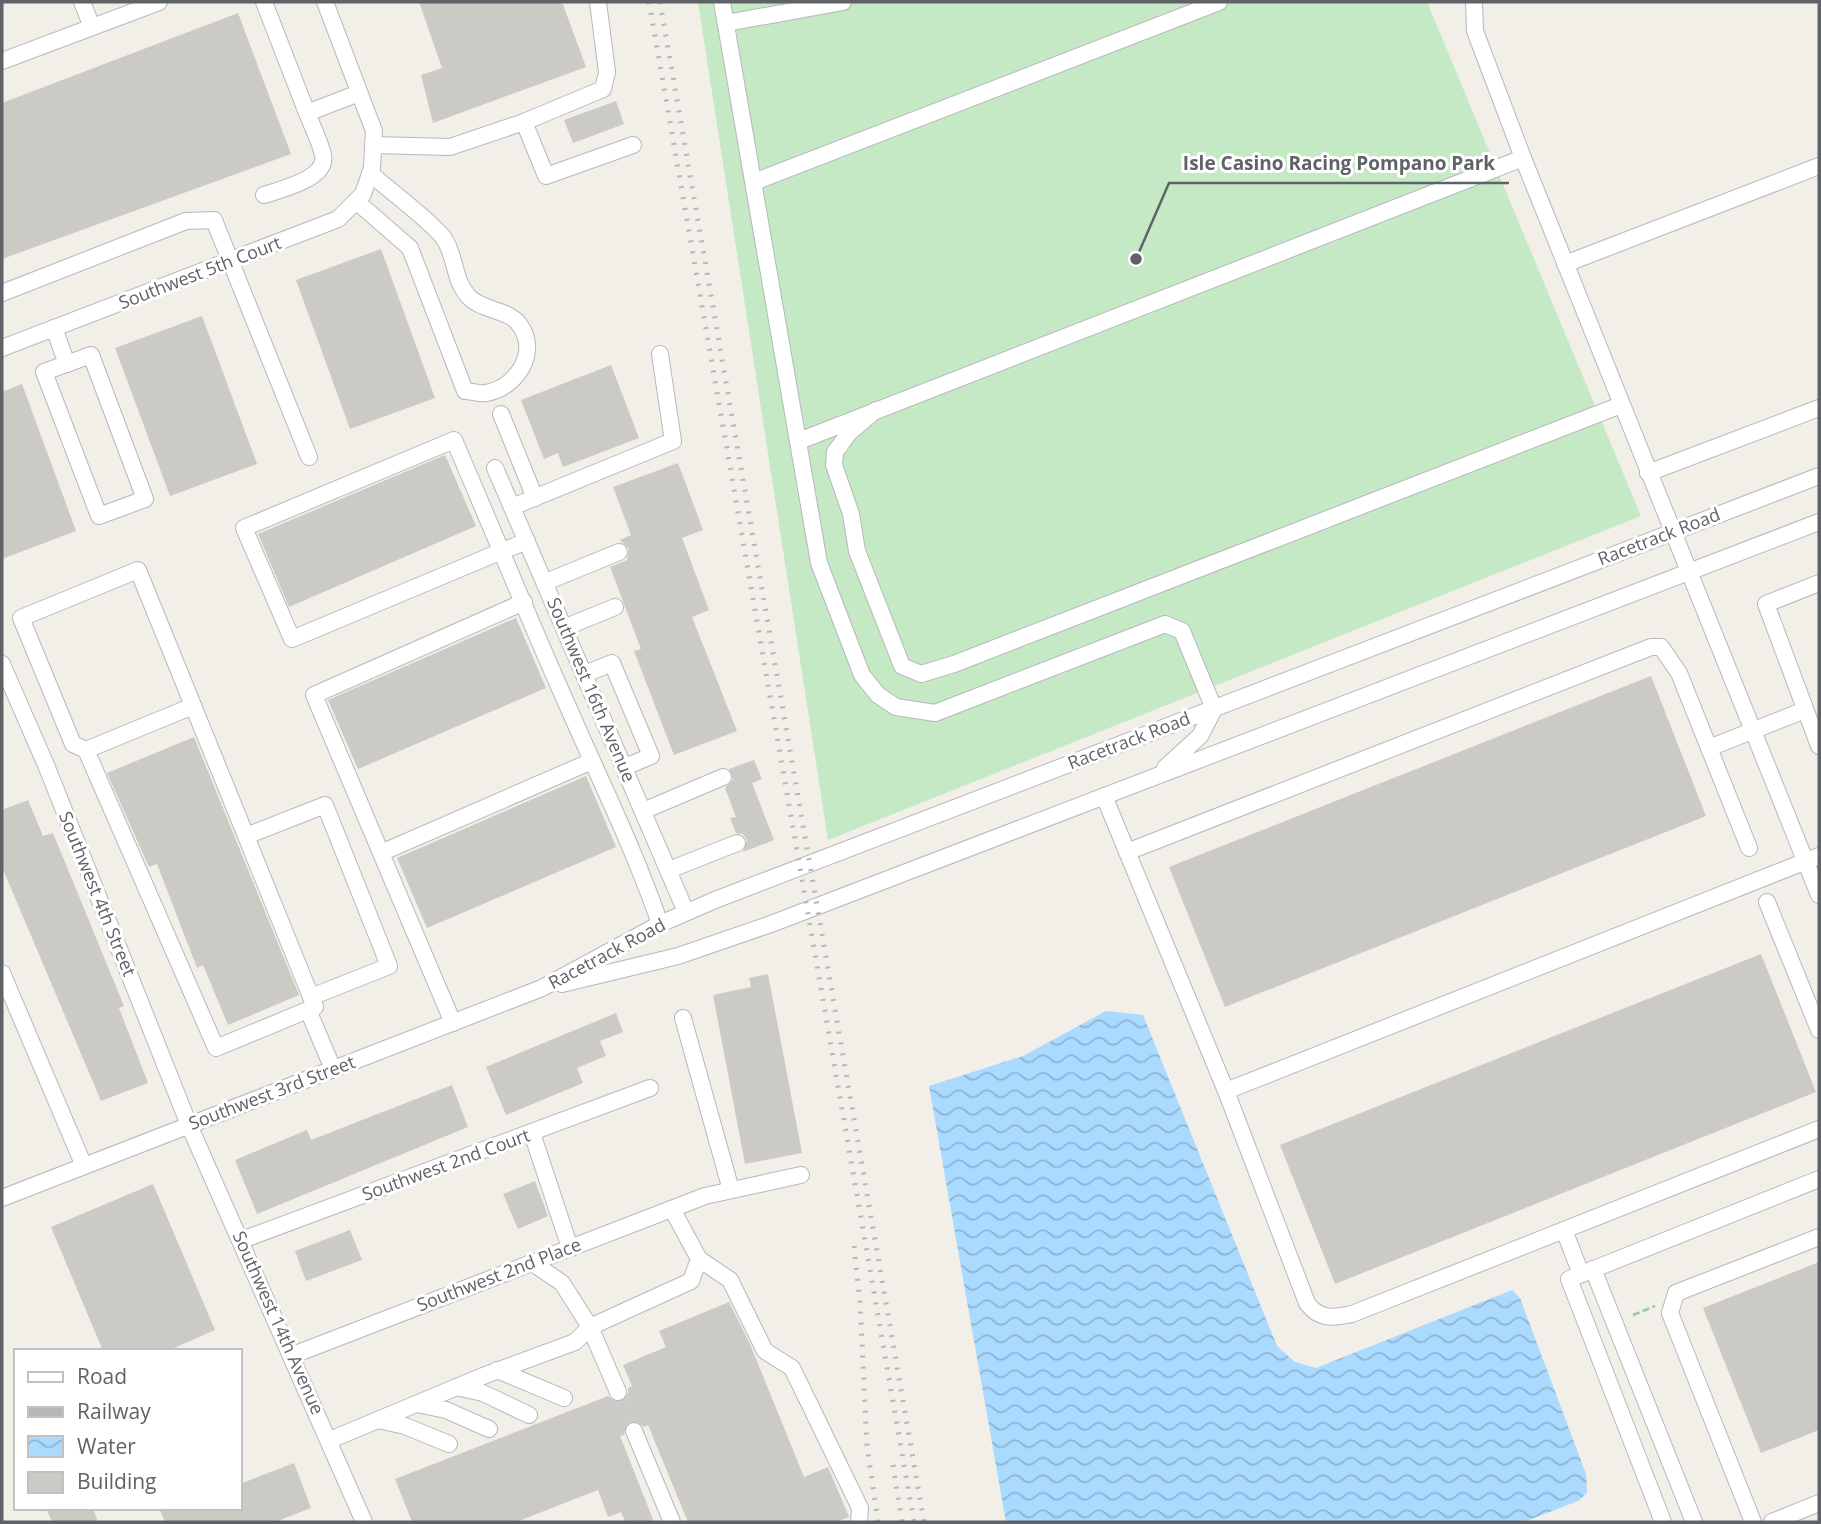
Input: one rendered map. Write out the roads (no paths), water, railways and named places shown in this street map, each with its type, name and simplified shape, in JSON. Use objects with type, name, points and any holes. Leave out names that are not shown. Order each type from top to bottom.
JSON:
[{"type":"street","points":[[82,2],[92,27]]},
{"type":"street","points":[[2,61],[159,2]]},
{"type":"street","points":[[264,2],[324,157],[321,167],[307,179],[264,195]]},
{"type":"street","points":[[325,2],[374,131],[371,170],[443,237],[458,281],[469,298],[519,322],[526,337],[527,352],[523,368],[507,384],[486,393],[465,391],[410,248],[356,201]]},
{"type":"street","points":[[373,145],[450,147],[524,122],[603,89],[607,72],[597,2]]},
{"type":"street","points":[[722,2],[819,564],[862,675],[878,695],[896,707],[935,713],[1164,624],[1182,631],[1213,709],[1200,736],[1159,775]]},
{"type":"street","points":[[726,23],[843,2]]},
{"type":"street","points":[[754,182],[1219,2]]},
{"type":"street","points":[[1474,2],[1475,30],[1523,158],[1672,532],[1754,730],[1812,858],[1819,895]]},
{"type":"street","points":[[307,113],[359,93]]},
{"type":"street","points":[[524,122],[546,176],[633,145]]},
{"type":"street","points":[[799,441],[1523,158]]},
{"type":"street","points":[[1565,264],[1819,166]]},
{"type":"street","name":"Southwest 5th Court","points":[[2,348],[338,219],[363,194],[371,170]]},
{"type":"street","points":[[2,293],[186,221],[214,220],[309,457]]},
{"type":"street","points":[[54,328],[67,363]]},
{"type":"street","points":[[512,507],[673,441],[660,354]]},
{"type":"street","points":[[91,355],[145,499],[99,516],[44,372],[67,363],[91,355]]},
{"type":"street","points":[[876,410],[835,452],[834,465],[851,514],[857,551],[902,666],[921,674],[954,664],[1621,405]]},
{"type":"street","points":[[1648,473],[1819,408]]},
{"type":"street","points":[[501,414],[535,498]]},
{"type":"street","points":[[527,541],[502,551],[292,639],[244,528],[454,440],[502,551],[592,761],[647,885],[660,924]]},
{"type":"street","name":"Southwest 16th Avenue","points":[[495,468],[566,627],[686,912]]},
{"type":"street","name":"Racetrack Road","points":[[542,988],[686,912],[1819,476]]},
{"type":"street","name":"Racetrack Road","points":[[542,988],[708,947],[1819,522]]},
{"type":"street","points":[[545,582],[619,552]]},
{"type":"street","points":[[246,836],[325,805],[388,966],[310,1004],[216,1048],[86,750],[73,744],[21,618],[138,570],[246,836],[310,1004],[333,1069]]},
{"type":"street","points":[[1819,583],[1766,604],[1819,746]]},
{"type":"street","points":[[453,1023],[383,852],[314,695],[524,603]]},
{"type":"street","points":[[566,627],[615,607]]},
{"type":"street","points":[[1127,852],[1651,647],[1661,647],[1679,673],[1749,848]]},
{"type":"street","points":[[585,674],[612,663],[642,733],[651,756],[625,768]]},
{"type":"street","name":"Southwest 4th Street","points":[[2,664],[46,765],[190,1125]]},
{"type":"street","points":[[86,750],[193,706]]},
{"type":"street","points":[[1709,748],[1805,710]]},
{"type":"street","points":[[383,852],[592,761]]},
{"type":"street","points":[[643,811],[723,777]]},
{"type":"street","points":[[1104,796],[1226,1091],[1307,1303],[1315,1313],[1338,1317],[1352,1314],[1819,1129]]},
{"type":"street","points":[[670,870],[737,844]]},
{"type":"street","points":[[1226,1091],[1812,858]]},
{"type":"street","points":[[1767,902],[1815,1008],[1819,1030]]},
{"type":"street","points":[[2,973],[84,1166]]},
{"type":"street","name":"Southwest 3rd Street","points":[[2,1198],[542,988]]},
{"type":"street","points":[[683,1018],[731,1190]]},
{"type":"street","name":"Southwest 2nd Court","points":[[242,1240],[650,1088]]},
{"type":"street","name":"Southwest 14th Avenue","points":[[190,1125],[365,1522]]},
{"type":"street","points":[[531,1133],[570,1248]]},
{"type":"street","name":"Southwest 2nd Place","points":[[293,1354],[705,1196],[801,1175]]},
{"type":"street","points":[[1581,1274],[1819,1180]]},
{"type":"street","points":[[672,1209],[699,1259],[730,1280],[765,1351],[792,1368],[860,1508],[859,1522]]},
{"type":"street","points":[[1564,1230],[1663,1522]]},
{"type":"street","points":[[1754,1522],[1670,1313],[1676,1293],[1819,1237]]},
{"type":"street","points":[[330,1440],[497,1370],[575,1342],[590,1328],[691,1281],[699,1259]]},
{"type":"street","points":[[531,1262],[562,1283],[590,1328],[618,1392]]},
{"type":"street","points":[[1581,1274],[1694,1522]]},
{"type":"street","points":[[497,1370],[564,1398]]},
{"type":"street","points":[[456,1387],[483,1393],[529,1415]]},
{"type":"street","points":[[417,1404],[446,1410],[489,1429]]},
{"type":"street","points":[[378,1420],[405,1426],[449,1444]]},
{"type":"street","points":[[634,1431],[672,1522]]},
{"type":"street","points":[[1772,1522],[1819,1503]]},
{"type":"water","points":[[1106,1011],[1143,1015],[1277,1346],[1295,1362],[1316,1368],[1512,1290],[1520,1298],[1586,1474],[1587,1493],[1578,1501],[1524,1522],[1006,1522],[929,1086],[1023,1056]]},
{"type":"tunnel","points":[[618,1392],[634,1431]]},
{"type":"railway","points":[[649,2],[914,1522]]},
{"type":"railway","points":[[660,2],[924,1522]]},
{"type":"railway","points":[[854,1246],[860,1302],[867,1446],[878,1522]]},
{"type":"railway","points":[[893,1465],[902,1522]]},
{"type":"place","name":"Isle Casino Racing Pompano Park","points":[[1136,259]]}]
